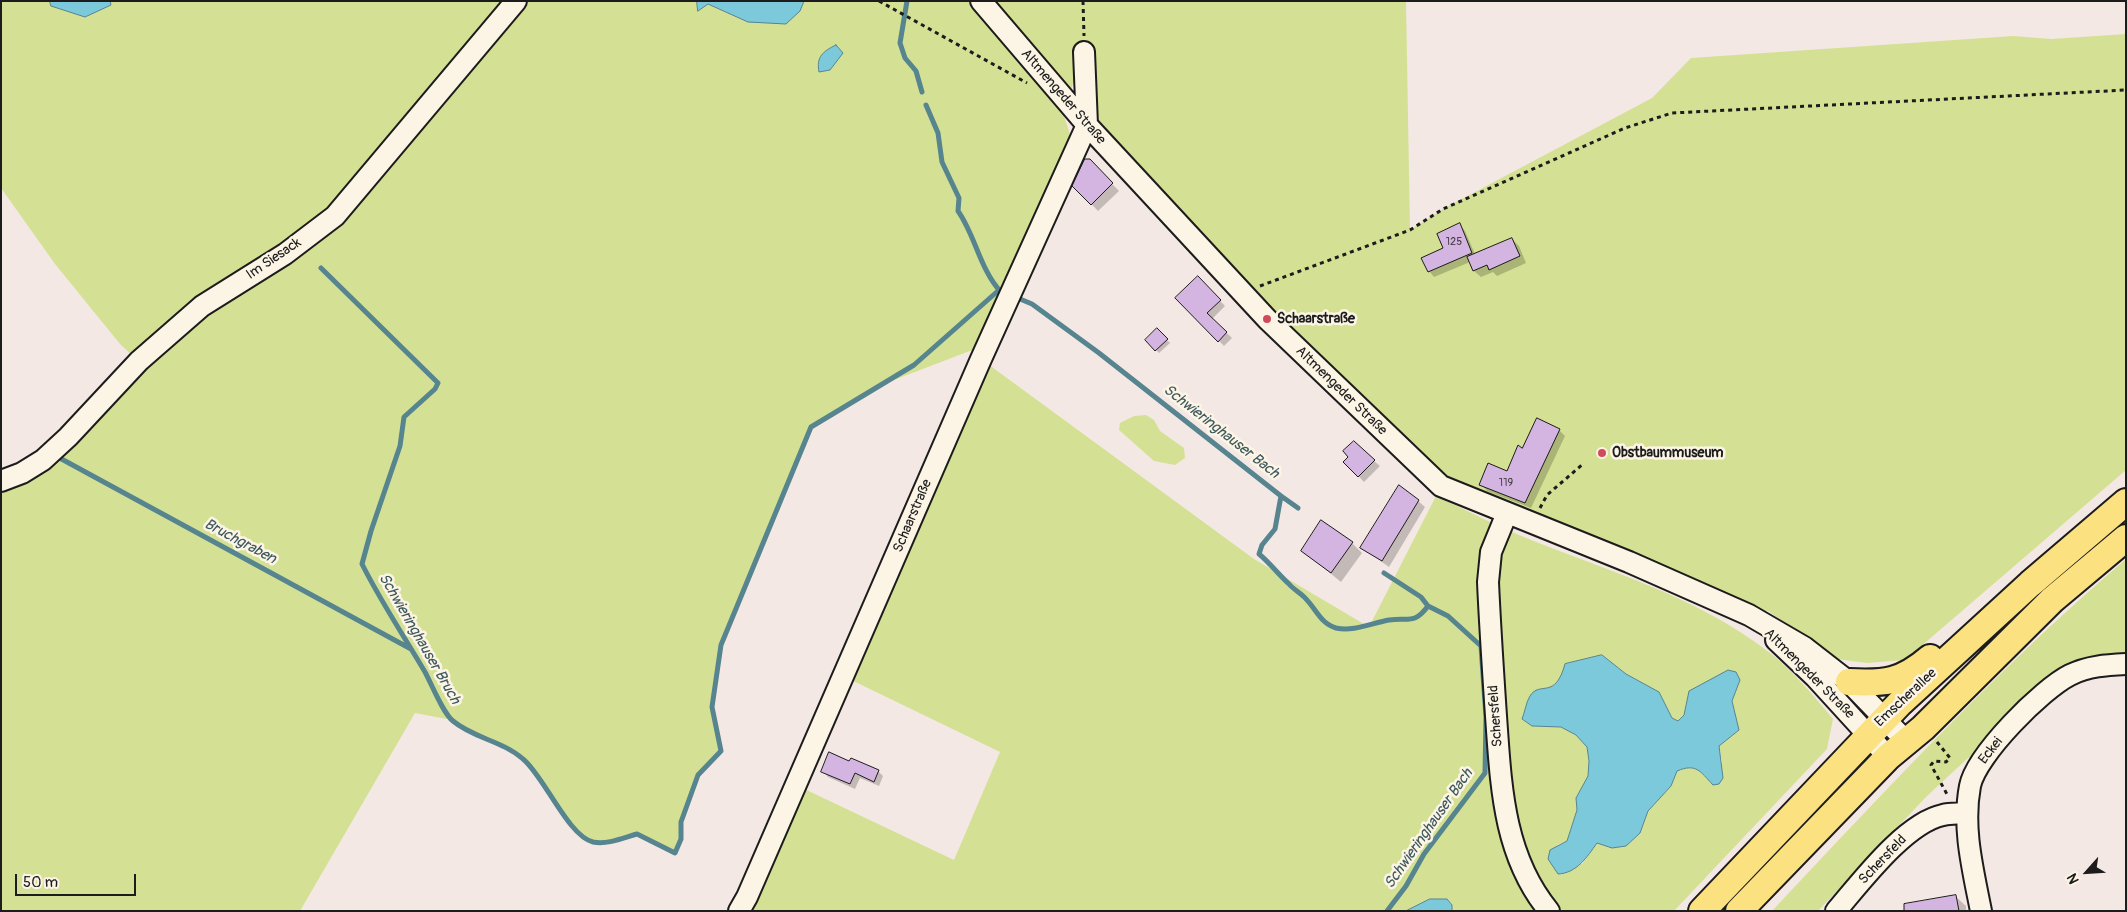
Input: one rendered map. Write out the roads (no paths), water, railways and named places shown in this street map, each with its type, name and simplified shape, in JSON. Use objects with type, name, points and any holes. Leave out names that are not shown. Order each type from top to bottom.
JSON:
[{"type":"main road","points":[[1850,682],[1880,684],[1905,676],[1920,667],[2087,520],[2117,509]]},
{"type":"main road","name":"Emscherallee","points":[[1702,911],[1876,727],[2030,584],[2117,509]]},
{"type":"main road","points":[[1738,911],[1898,750],[2052,600],[2126,538]]},
{"type":"street","name":"Im Siesack","points":[[1,482],[22,473],[43,460],[68,437],[139,361],[202,306],[285,254],[334,216],[516,1]]},
{"type":"street","name":"Altmengeder Straße","points":[[981,1],[1087,125],[1243,293],[1412,460],[1442,486],[1629,562],[1749,615],[1804,647],[1850,682],[1876,727]]},
{"type":"street","name":"Schaarstraße","points":[[739,911],[747,897],[981,359],[1087,125],[1084,52]]},
{"type":"street","name":"Schersfeld","points":[[1507,514],[1490,552],[1488,582],[1502,797],[1514,850],[1537,896],[1549,911]]},
{"type":"street","name":"Altmengeder Straße","points":[[1749,615],[1816,677],[1876,727],[1898,750]]},
{"type":"street","name":"Eckei","points":[[1981,911],[1970,857],[1966,813],[1970,785],[1984,757],[2046,692],[2057,683],[2083,670],[2098,666],[2126,664]]},
{"type":"street","name":"Schersfeld","points":[[1836,911],[1900,840],[1919,826],[1942,815],[1966,813]]},
{"type":"water","points":[[50,1],[110,1],[111,5],[85,17],[51,6]]},
{"type":"water","points":[[697,1],[804,1],[800,11],[786,24],[748,22],[708,4],[698,11]]},
{"type":"water","points":[[836,45],[843,53],[830,70],[819,72],[818,67],[821,55]]},
{"type":"water","points":[[1602,655],[1626,674],[1659,692],[1672,718],[1678,721],[1684,715],[1689,691],[1728,670],[1736,672],[1740,680],[1732,701],[1739,730],[1719,746],[1723,778],[1719,784],[1713,785],[1701,772],[1693,768],[1677,771],[1671,786],[1648,811],[1640,833],[1626,846],[1612,848],[1597,843],[1585,859],[1571,871],[1558,874],[1548,859],[1550,850],[1567,841],[1577,810],[1576,798],[1588,776],[1589,761],[1587,747],[1576,735],[1561,727],[1532,726],[1522,719],[1530,696],[1538,689],[1548,688],[1557,682],[1565,664]]},
{"type":"water","points":[[1430,899],[1447,899],[1452,905],[1452,911],[1406,911]]},
{"type":"waterway","name":"Schwieringhauser Bach","points":[[907,1],[900,43],[905,58],[916,71],[922,92]]},
{"type":"waterway","name":"Schwieringhauser Bach","points":[[926,105],[938,133],[942,162],[959,198],[958,211],[964,220],[987,273],[1000,291]]},
{"type":"waterway","name":"Schwieringhauser Bruch","points":[[321,268],[438,383],[435,389],[404,417],[400,446],[371,531],[362,564],[425,672],[445,712],[461,727],[506,748],[523,759],[539,778],[565,818],[584,837],[593,842],[604,843],[637,834],[675,853],[681,839],[681,822],[698,775],[721,751],[712,707],[721,645],[811,427],[914,365],[999,290]]},
{"type":"waterway","name":"Schwieringhauser Bach","points":[[1020,299],[1032,304],[1099,353],[1281,496],[1275,529],[1262,545],[1259,554],[1310,603],[1326,623],[1336,628],[1349,629],[1389,620],[1411,619],[1419,616],[1428,606],[1448,616],[1481,646],[1486,717],[1485,773],[1424,854],[1406,886],[1387,911]]},
{"type":"waterway","name":"Bruchgraben","points":[[56,456],[411,649]]},
{"type":"waterway","points":[[1281,496],[1298,508]]},
{"type":"waterway","points":[[1384,573],[1421,597],[1428,606]]},
{"type":"place","name":"Schaarstraße","points":[[1267,319]]},
{"type":"place","name":"Obstbaummuseum","points":[[1602,453]]}]
